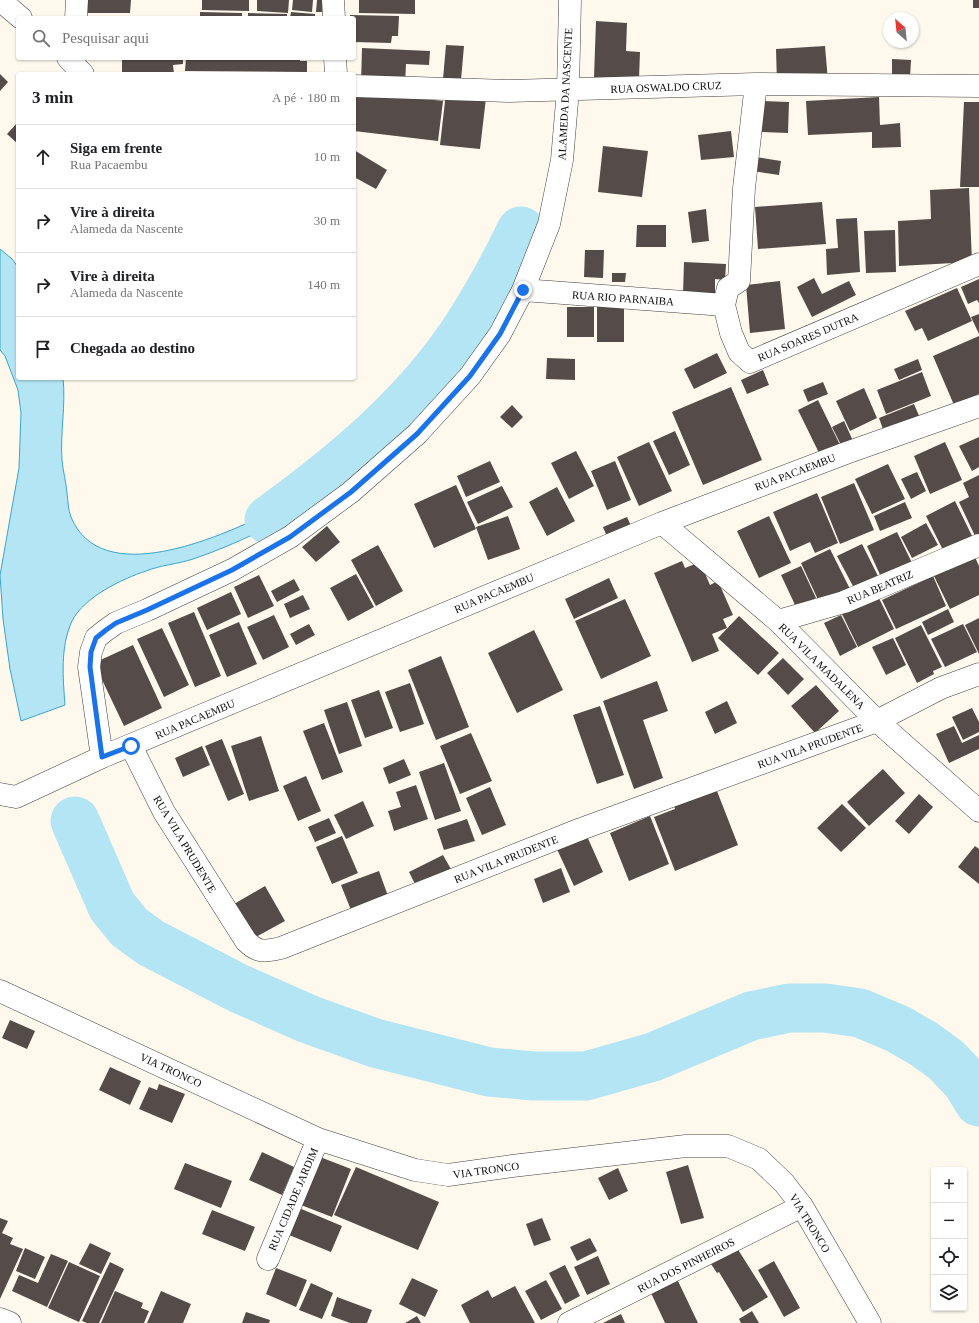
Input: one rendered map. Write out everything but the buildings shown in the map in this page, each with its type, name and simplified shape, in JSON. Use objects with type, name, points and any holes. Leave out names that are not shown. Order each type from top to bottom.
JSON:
[{"type":"street","points":[[0,0],[19,16]]},
{"type":"street","points":[[76,16],[77,0]]},
{"type":"street","points":[[334,0],[334,16]]},
{"type":"street","name":"ALAMEDA DA NASCENTE","points":[[102,757],[90,667],[91,652],[96,638],[116,623],[232,570],[283,541],[351,492],[417,434],[470,376],[500,334],[523,290],[549,224],[562,160],[568,90],[570,0]]},
{"type":"street","points":[[335,60],[336,72]]},
{"type":"street","points":[[724,305],[728,288],[739,281],[744,188],[756,84]]},
{"type":"street","name":"RUA OSWALDO CRUZ","points":[[356,86],[509,91],[756,84],[979,86]]},
{"type":"street","name":"RUA SOARES DUTRA","points":[[724,305],[731,333],[740,352],[750,362],[979,264]]},
{"type":"street","name":"RUA RIO PARNAIBA","points":[[523,290],[724,305]]},
{"type":"street","name":"RUA PACAEMBU","points":[[5,798],[662,523],[846,453],[979,406]]},
{"type":"street","name":"RUA VILA MADALENA","points":[[662,523],[778,621],[877,721],[979,811]]},
{"type":"street","name":"RUA BEATRIZ","points":[[778,621],[844,602],[979,545]]},
{"type":"street","name":"RUA VILA PRUDENTE","points":[[131,746],[164,812],[246,942],[253,949],[265,951],[281,948],[581,828],[877,721],[941,688],[979,674]]},
{"type":"street","name":"VIA TRONCO","points":[[0,990],[318,1139],[415,1170],[448,1175],[686,1146],[728,1146],[759,1159],[784,1183],[802,1206],[870,1323]]},
{"type":"street","name":"RUA CIDADE JARDIM","points":[[268,1259],[318,1139]]},
{"type":"street","name":"RUA DOS PINHEIROS","points":[[569,1323],[802,1206]]},
{"type":"street","points":[[0,1319],[10,1323]]},
{"type":"water","points":[[0,249],[16,264],[16,380],[63,380],[62,460],[71,517],[86,539],[108,551],[134,554],[162,552],[192,544],[246,524],[267,514],[272,526],[233,544],[187,561],[158,567],[136,574],[104,590],[94,597],[78,612],[68,631],[63,663],[65,705],[21,721],[10,669],[3,619],[0,575],[19,468],[21,413],[18,390],[5,356],[0,350]]},
{"type":"waterway","points":[[269,520],[350,457],[376,434],[424,385],[445,359],[473,319],[521,231]]},
{"type":"waterway","points":[[75,821],[112,906],[129,927],[151,943],[238,988],[308,1019],[375,1043],[489,1072],[534,1076],[586,1076],[653,1057],[751,1016],[789,1008],[825,1008],[860,1013],[898,1029],[924,1044],[946,1060],[966,1081],[979,1102]]},
{"type":"route","points":[[131,746],[102,757],[90,667],[91,652],[96,638],[116,623],[232,570],[290,537],[351,492],[417,434],[470,376],[500,334],[523,290]]}]
